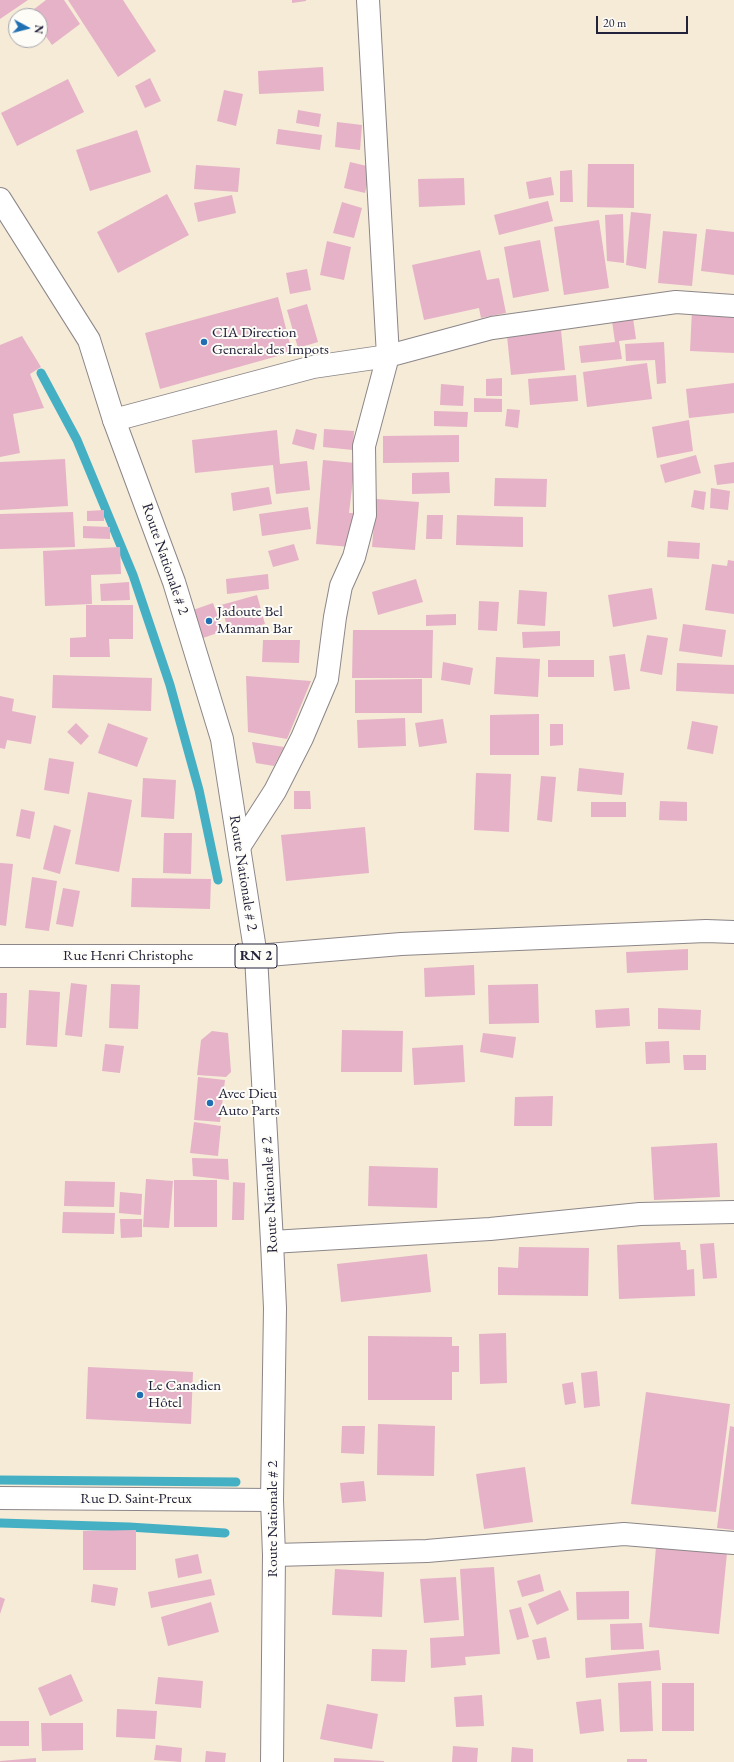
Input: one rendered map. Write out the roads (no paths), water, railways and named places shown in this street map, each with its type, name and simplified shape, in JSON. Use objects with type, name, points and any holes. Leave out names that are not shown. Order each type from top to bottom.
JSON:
[{"type":"street","points":[[239,847],[275,791],[302,738],[327,679],[335,617],[341,586],[354,557],[365,515],[364,446],[388,356],[368,0]]},
{"type":"street","name":"Route Nationale # 2","points":[[0,199],[89,340],[114,420],[174,582],[222,739],[256,956],[272,1242],[275,1308],[272,1500],[274,1555],[272,1762]]},
{"type":"street","points":[[114,420],[312,367],[388,356],[492,328],[676,302],[734,306]]},
{"type":"street","name":"Rue Henri Christophe","points":[[0,956],[256,956],[401,944],[706,931],[734,932]]},
{"type":"street","points":[[272,1242],[490,1228],[640,1214],[734,1212]]},
{"type":"street","name":"Rue D. Saint-Preux","points":[[0,1498],[272,1500]]},
{"type":"street","points":[[274,1555],[427,1552],[624,1534],[734,1543]]},
{"type":"waterway","points":[[41,373],[77,440],[133,575],[170,685],[199,790],[218,880]]},
{"type":"waterway","points":[[0,1480],[236,1482]]},
{"type":"waterway","points":[[0,1523],[129,1527],[225,1533]]},
{"type":"place","name":"CIA Direction Generale des Impots","points":[[204,342]]},
{"type":"place","name":"Jadoute Bel Manman Bar","points":[[209,621]]},
{"type":"place","name":"Avec Dieu Auto Parts","points":[[210,1103]]},
{"type":"place","name":"Le Canadien Hôtel","points":[[140,1395]]}]
